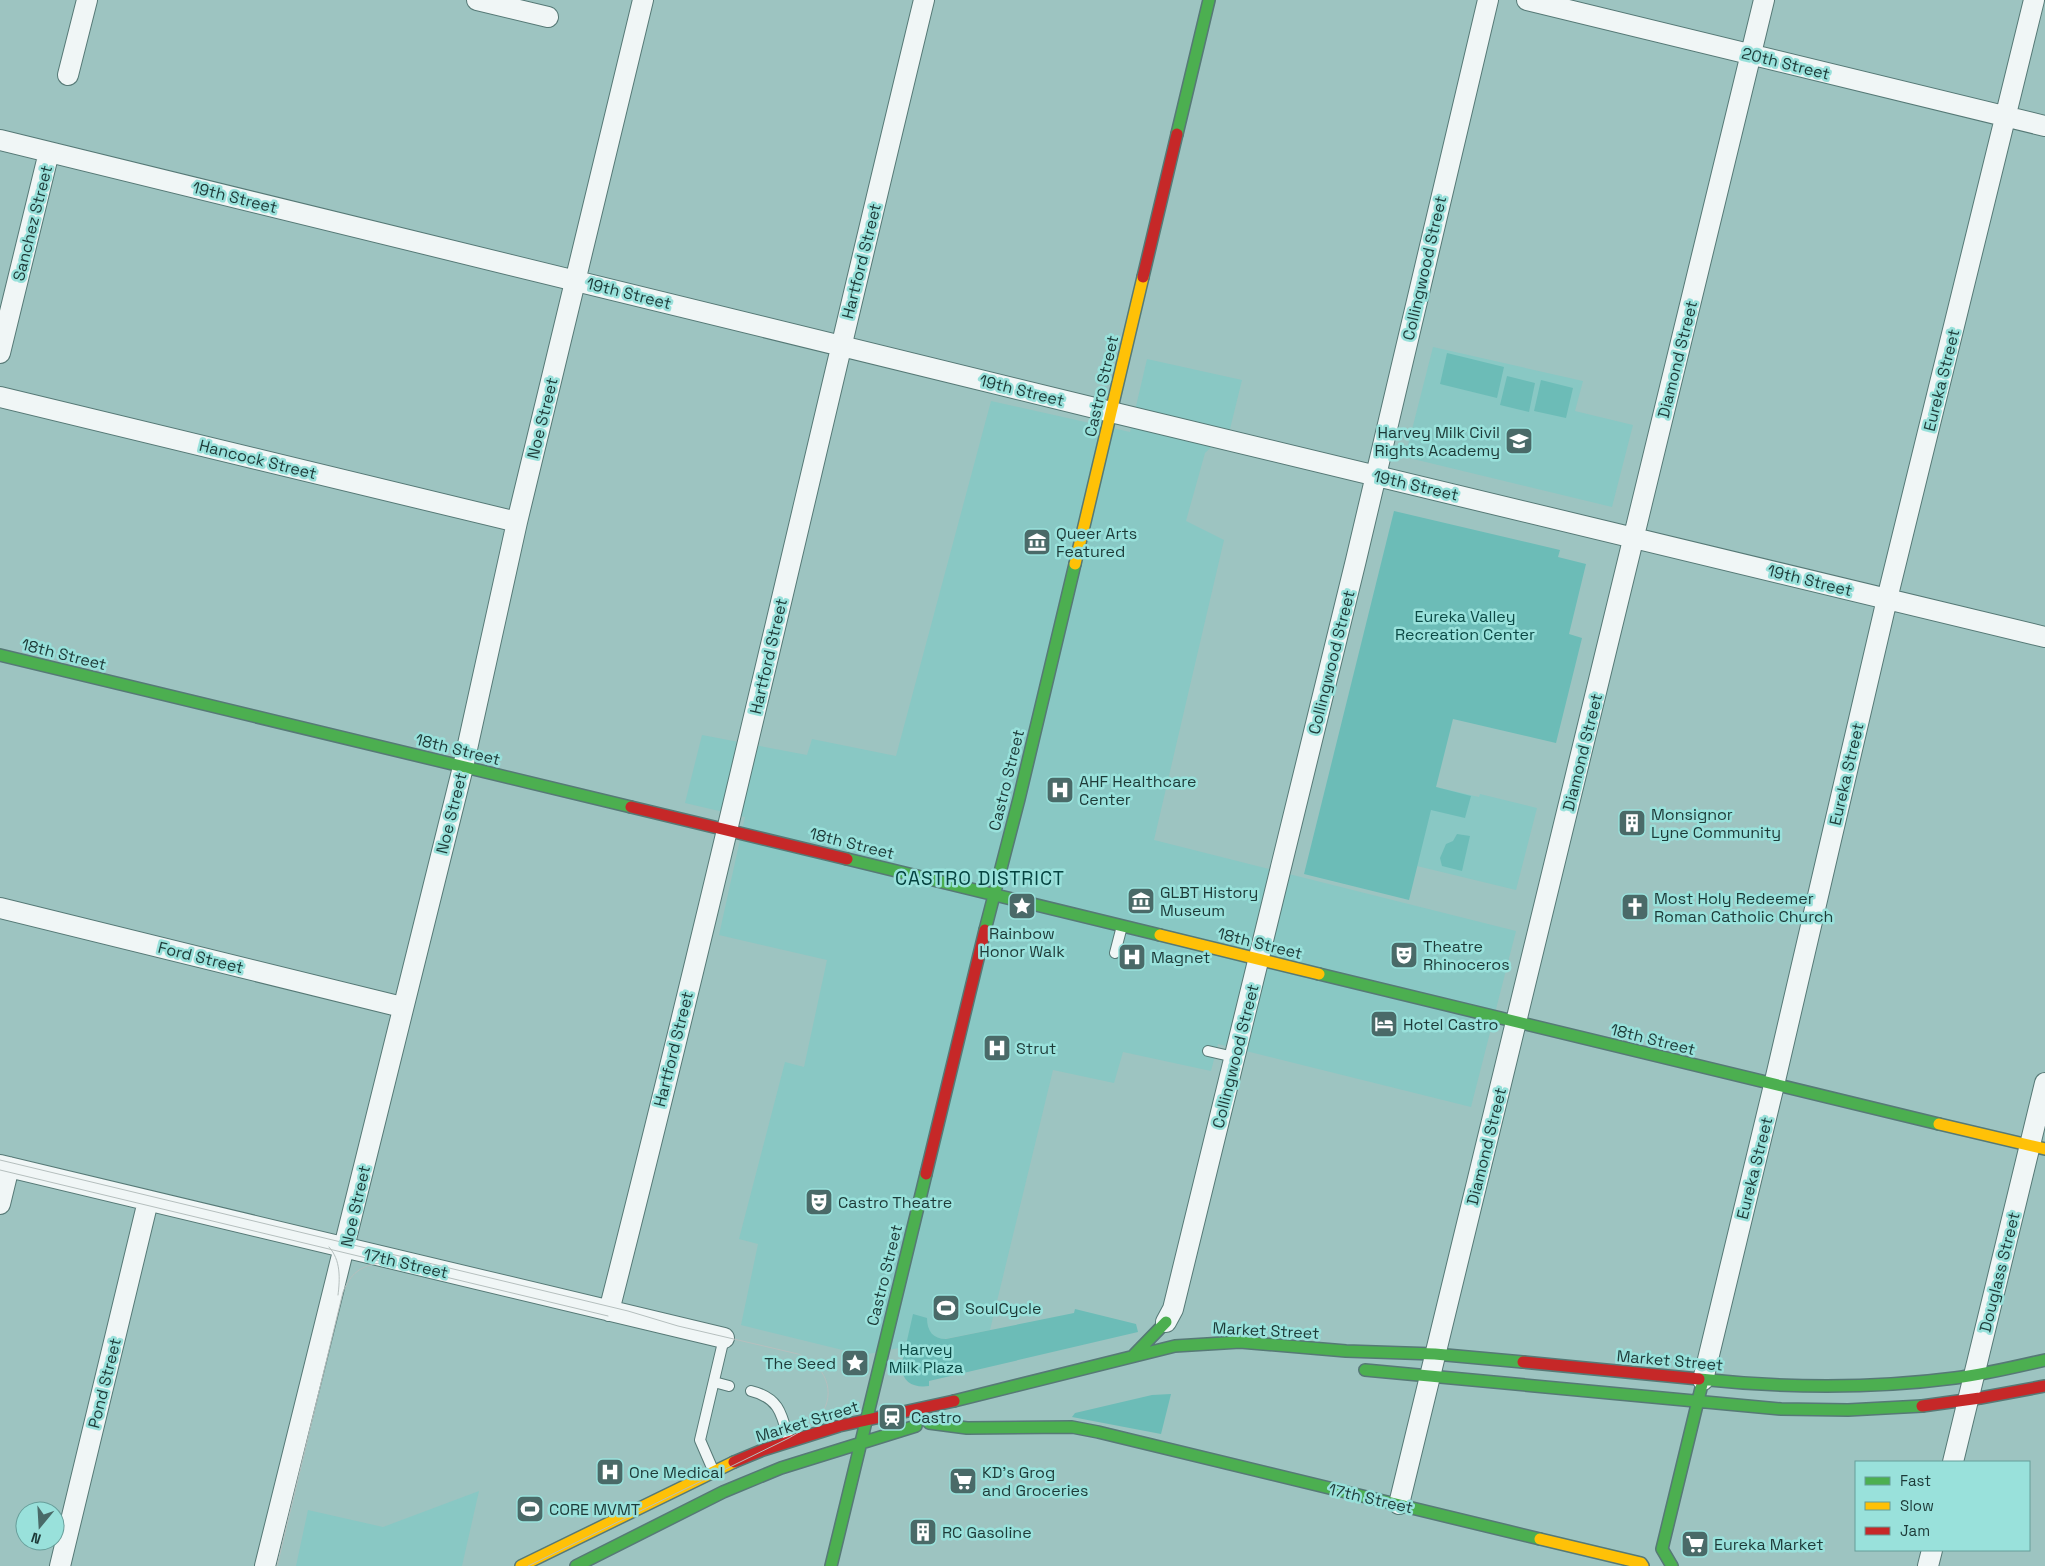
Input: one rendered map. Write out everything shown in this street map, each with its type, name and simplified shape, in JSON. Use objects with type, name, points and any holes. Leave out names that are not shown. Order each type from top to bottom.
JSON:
[{"type":"street","points":[[68,75],[87,0]]},
{"type":"street","points":[[477,0],[548,17]]},
{"type":"street","name":"Noe Street","points":[[266,1566],[345,1249],[402,1007],[463,767],[517,522],[643,0]]},
{"type":"street","name":"Hartford Street","points":[[609,1311],[727,829],[840,344],[924,0]]},
{"type":"street","name":"Castro Street","points":[[830,1566],[994,894],[1019,799],[1209,0]]},
{"type":"street","name":"Collingwood Street","points":[[1166,1322],[1173,1309],[1488,0]]},
{"type":"street","name":"20th Street","points":[[1527,0],[2045,126]]},
{"type":"street","name":"Diamond Street","points":[[1399,1504],[1764,0]]},
{"type":"street","name":"Eureka Street","points":[[1650,1558],[1703,1380],[1887,599],[2007,117],[2034,0]]},
{"type":"street","name":"19th Street","points":[[0,140],[840,344],[1111,412],[2045,637]]},
{"type":"street","name":"Sanchez Street","points":[[0,353],[49,152]]},
{"type":"street","name":"Hancock Street","points":[[0,397],[517,522]]},
{"type":"street","name":"18th Street","points":[[0,655],[727,829],[1516,1023],[2038,1147]]},
{"type":"street","name":"Ford Street","points":[[0,908],[402,1007]]},
{"type":"street","name":"Douglass Street","points":[[1953,1461],[1974,1375],[2038,1147],[2045,1083]]},
{"type":"street","points":[[0,1204],[5,1166]]},
{"type":"street","name":"17th Street","points":[[5,1166],[345,1249],[724,1338]]},
{"type":"street","name":"Pond Street","points":[[60,1566],[111,1378],[148,1201]]},
{"type":"street","points":[[1133,1356],[1166,1322]]},
{"type":"street","name":"Market Street","points":[[521,1566],[713,1471],[790,1442],[866,1419],[905,1413],[1175,1346],[1240,1342],[1367,1352],[1436,1354],[1703,1380],[1781,1386],[1838,1387],[1904,1383],[1974,1375],[2045,1360]]},
{"type":"street","points":[[1350,1369],[1431,1374],[1806,1411],[1851,1411],[1922,1406],[2045,1386]]},
{"type":"street","points":[[576,1566],[723,1492],[781,1468],[860,1443],[962,1415]]},
{"type":"street","name":"17th Street","points":[[929,1423],[967,1428],[1072,1427],[1399,1504],[1650,1558]]},
{"type":"street","points":[[1928,1566],[1932,1551]]},
{"type":"street","points":[[1650,1558],[1672,1566]]},
{"type":"lane","points":[[1115,953],[1122,926]]},
{"type":"lane","points":[[1208,1051],[1234,1058]]},
{"type":"lane","points":[[713,1471],[700,1440],[724,1338]]},
{"type":"lane","points":[[714,1382],[729,1386]]},
{"type":"lane","points":[[751,1390],[760,1392],[778,1405],[790,1442]]},
{"type":"shaded area","name":"Harvey Milk Civil Rights Academy","points":[[1433,347],[1583,381],[1575,411],[1633,425],[1612,507],[1405,457]]},
{"type":"shaded area","points":[[1147,359],[1242,380],[1230,429],[1205,453],[1186,521],[1224,540],[1154,840],[1516,931],[1471,1107],[1218,1044],[1211,1071],[1123,1052],[1114,1083],[1053,1070],[990,1330],[863,1355],[741,1325],[758,1244],[739,1239],[785,1062],[804,1067],[827,960],[719,935],[745,817],[685,803],[702,735],[807,755],[812,739],[896,756],[991,401],[1130,432]]},
{"type":"shaded area","points":[[1436,787],[1479,797],[1480,794],[1537,808],[1516,890],[1417,866]]},
{"type":"shaded area","points":[[479,1491],[462,1566],[296,1566],[308,1510],[383,1527]]},
{"type":"green space","points":[[1447,353],[1504,367],[1497,398],[1440,384]]},
{"type":"green space","points":[[1507,376],[1535,383],[1529,412],[1500,405]]},
{"type":"green space","points":[[1541,380],[1573,388],[1566,418],[1534,411]]},
{"type":"green space","name":"Eureka Valley Recreation Center","points":[[1394,511],[1560,550],[1558,557],[1586,564],[1569,634],[1582,638],[1556,743],[1453,719],[1436,787],[1471,796],[1465,818],[1431,810],[1409,900],[1304,874]]},
{"type":"green space","points":[[1457,834],[1470,836],[1462,871],[1442,866],[1440,858],[1446,844],[1453,841]]},
{"type":"green space","name":"Harvey Milk Plaza","points":[[1075,1309],[1136,1324],[1138,1332],[929,1381],[929,1386],[919,1386],[910,1383],[902,1372],[901,1367],[913,1314],[927,1318],[928,1327],[934,1336],[946,1339],[1074,1313]]},
{"type":"green space","points":[[1171,1394],[1161,1434],[1072,1417],[1075,1413],[1152,1395]]},
{"type":"tram line","points":[[0,1160],[628,1311],[678,1326],[798,1354],[807,1358],[821,1371],[826,1379],[828,1397],[820,1416],[805,1428],[789,1438],[528,1566]]},
{"type":"tram line","points":[[0,1170],[608,1316]]},
{"type":"tram line","points":[[329,1247],[338,1264],[338,1295]]},
{"type":"tram line","points":[[277,1566],[343,1292],[349,1280],[362,1268],[381,1263]]},
{"type":"traffic: fast","points":[[1177,134],[1209,0]]},
{"type":"traffic: fast","points":[[985,930],[1019,799],[1075,564]]},
{"type":"traffic: fast","points":[[0,655],[631,807]]},
{"type":"traffic: fast","points":[[847,859],[1160,935]]},
{"type":"traffic: fast","points":[[1319,974],[1939,1124]]},
{"type":"traffic: fast","points":[[831,1566],[926,1174]]},
{"type":"traffic: fast","points":[[1133,1356],[1166,1322]]},
{"type":"traffic: fast","points":[[954,1401],[1175,1346],[1240,1342],[1346,1351],[1435,1354],[1523,1362]]},
{"type":"traffic: fast","points":[[1699,1379],[1795,1386],[1859,1386],[1923,1382],[1966,1376],[2045,1360]]},
{"type":"traffic: fast","points":[[1365,1370],[1781,1409],[1848,1410],[1922,1406]]},
{"type":"traffic: fast","points":[[1672,1566],[1662,1549],[1703,1380]]},
{"type":"traffic: fast","points":[[929,1423],[967,1428],[1072,1427],[1098,1432]]},
{"type":"traffic: fast","points":[[576,1566],[723,1492],[781,1468],[916,1426]]},
{"type":"traffic: fast","points":[[1098,1432],[1540,1539]]},
{"type":"traffic: slow","points":[[1075,564],[1143,277]]},
{"type":"traffic: slow","points":[[1160,935],[1319,974]]},
{"type":"traffic: slow","points":[[1939,1124],[2045,1149]]},
{"type":"traffic: slow","points":[[521,1566],[734,1462]]},
{"type":"traffic: slow","points":[[1540,1539],[1641,1563],[1643,1566]]},
{"type":"traffic: jam","points":[[1143,277],[1177,134]]},
{"type":"traffic: jam","points":[[631,807],[847,859]]},
{"type":"traffic: jam","points":[[926,1174],[985,930]]},
{"type":"traffic: jam","points":[[1523,1362],[1699,1379]]},
{"type":"traffic: jam","points":[[1922,1406],[2045,1386]]},
{"type":"traffic: jam","points":[[734,1462],[763,1450],[839,1426],[954,1401]]},
{"type":"place","name":"Harvey Milk Civil Rights Academy","points":[[1519,441]]},
{"type":"place","name":"Queer Arts Featured","points":[[1037,542]]},
{"type":"place","name":"AHF Healthcare Center","points":[[1060,790]]},
{"type":"place","name":"Monsignor Lyne Community","points":[[1632,823]]},
{"type":"place","name":"GLBT History Museum","points":[[1141,901]]},
{"type":"place","name":"Rainbow Honor Walk","points":[[1022,906]]},
{"type":"place","name":"Most Holy Redeemer Roman Catholic Church","points":[[1635,907]]},
{"type":"place","name":"Theatre Rhinoceros","points":[[1404,955]]},
{"type":"place","name":"Magnet","points":[[1132,957]]},
{"type":"place","name":"Hotel Castro","points":[[1384,1024]]},
{"type":"place","name":"Strut","points":[[997,1048]]},
{"type":"place","name":"Castro Theatre","points":[[819,1202]]},
{"type":"place","name":"SoulCycle","points":[[946,1308]]},
{"type":"place","name":"The Seed","points":[[855,1363]]},
{"type":"place","name":"Castro","points":[[892,1417]]},
{"type":"place","name":"One Medical","points":[[610,1472]]},
{"type":"place","name":"KD's Grog and Groceries","points":[[963,1481]]},
{"type":"place","name":"CORE MVMT","points":[[530,1509]]},
{"type":"place","name":"RC Gasoline","points":[[923,1532]]},
{"type":"place","name":"Eureka Market","points":[[1695,1544]]},
{"type":"district","name":"CASTRO DISTRICT","points":[[980,878]]}]
